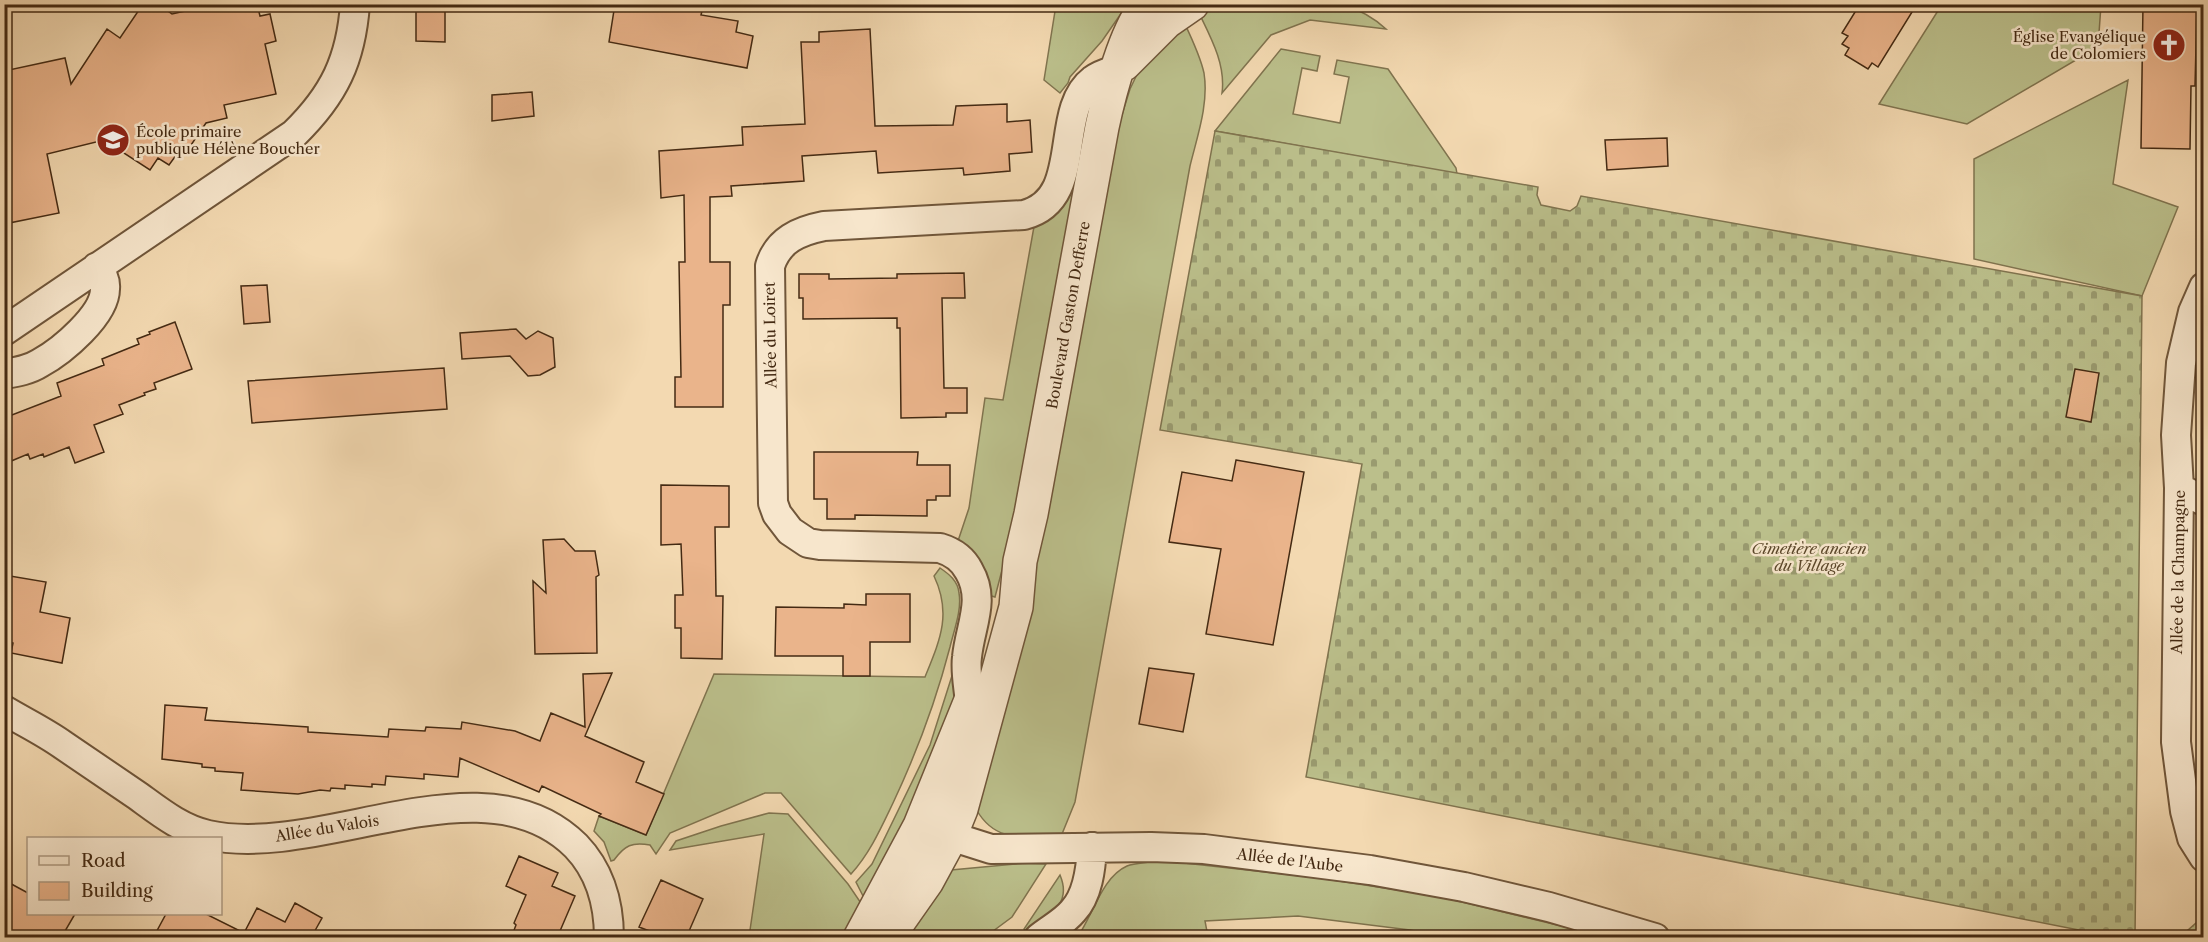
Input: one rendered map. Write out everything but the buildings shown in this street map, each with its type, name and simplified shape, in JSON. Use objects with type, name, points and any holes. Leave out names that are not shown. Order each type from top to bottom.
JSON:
[{"type":"street","points":[[4,331],[294,134],[318,108],[344,63],[353,34],[355,4]]},
{"type":"street","name":"Boulevard Gaston Defferre","points":[[860,938],[935,831],[961,809],[1016,607],[1020,561],[1102,127],[1126,43],[1138,14],[1148,4]]},
{"type":"street","name":"Boulevard Gaston Defferre","points":[[1119,69],[1166,22],[1192,4]]},
{"type":"street","name":"Allée du Loiret","points":[[970,704],[966,661],[977,602],[977,589],[966,566],[957,557],[950,551],[940,548],[820,545],[798,537],[783,524],[777,514],[773,503],[771,444],[770,266],[776,251],[788,239],[824,225],[1033,213],[1048,202],[1058,187],[1073,118],[1081,96],[1092,80],[1119,69]]},
{"type":"street","points":[[4,374],[40,364],[84,327],[98,310],[105,294],[105,281],[97,267]]},
{"type":"street","name":"Allée de la Champagne","points":[[2204,287],[2193,312],[2181,363],[2176,435],[2179,488],[2176,742],[2185,811],[2192,838],[2204,857]]},
{"type":"street","points":[[2179,488],[2204,501]]},
{"type":"street","name":"Boulevard Gaston Defferre","points":[[887,938],[927,881],[935,831],[970,704],[1020,561]]},
{"type":"street","name":"Allée du Valois","points":[[4,711],[61,743],[181,826],[210,836],[247,839],[293,836],[325,832],[403,815],[463,808],[505,810],[525,815],[556,829],[570,840],[592,865],[606,904],[609,938]]},
{"type":"street","points":[[2185,811],[2196,782],[2204,774]]},
{"type":"street","name":"Allée de l'Aube","points":[[935,831],[991,849],[1092,847],[1204,849],[1370,870],[1424,879],[1549,907],[1654,938]]},
{"type":"street","points":[[1039,938],[1078,905],[1089,874],[1092,847]]},
{"type":"green space","points":[[1213,4],[1344,5],[1366,14],[1386,29],[1310,20],[1271,35],[1222,93],[1222,71],[1212,40],[1198,11]]},
{"type":"green space","points":[[1056,5],[1127,5],[1102,41],[1070,77],[1060,93],[1044,80]]},
{"type":"green space","points":[[1939,5],[2101,5],[2098,47],[1967,124],[1879,104],[1941,6]]},
{"type":"green space","points":[[1183,20],[1204,73],[1204,108],[1190,166],[1075,802],[1062,834],[1013,836],[993,829],[976,809],[1121,118],[1130,89],[1142,64]]},
{"type":"green space","points":[[1281,49],[1320,56],[1317,71],[1302,68],[1293,114],[1340,123],[1349,77],[1334,74],[1337,60],[1388,69],[1456,168],[1457,174],[1215,131]]},
{"type":"green space","points":[[2128,80],[2113,184],[2178,207],[2142,296],[1974,259],[1974,159]]},
{"type":"green space","name":"Cimetière ancien du Village","points":[[1215,131],[1538,187],[1537,195],[1541,205],[1570,211],[1577,206],[1581,196],[2142,296],[2135,937],[2114,937],[1306,777],[1362,464],[1160,430]]},
{"type":"green space","points":[[1066,193],[1074,194],[1014,524],[995,597],[988,595],[957,544],[969,508],[985,398],[1003,400],[1035,221]]},
{"type":"green space","points":[[940,568],[955,581],[960,600],[945,667],[902,784],[875,840],[851,874],[781,793],[765,793],[670,833],[656,854],[650,845],[634,844],[625,848],[611,861],[604,842],[594,831],[599,816],[646,835],[714,674],[925,677],[942,627],[942,603],[934,576]]},
{"type":"green space","points":[[957,660],[959,688],[946,749],[864,898],[856,882],[872,864],[930,745]]},
{"type":"green space","points":[[769,813],[788,814],[848,884],[867,912],[852,937],[749,937],[764,834],[670,850],[676,841]]},
{"type":"green space","points":[[1150,862],[1175,862],[1319,878],[1437,896],[1607,937],[1443,937],[1410,930],[1298,916],[1205,921],[1208,937],[1077,938],[1104,888],[1118,871],[1127,866]]},
{"type":"green space","points":[[1025,863],[1046,864],[1012,917],[985,937],[897,938],[951,870]]},
{"type":"green space","points":[[1060,875],[1063,895],[1056,909],[1025,931],[1024,929]]},
{"type":"green space","points":[[2203,917],[2203,937],[2180,937]]},
{"type":"place","name":"Église Evangélique de Colomiers","points":[[2169,45]]},
{"type":"place","name":"École primaire publique Hélène Boucher","points":[[113,140]]}]
